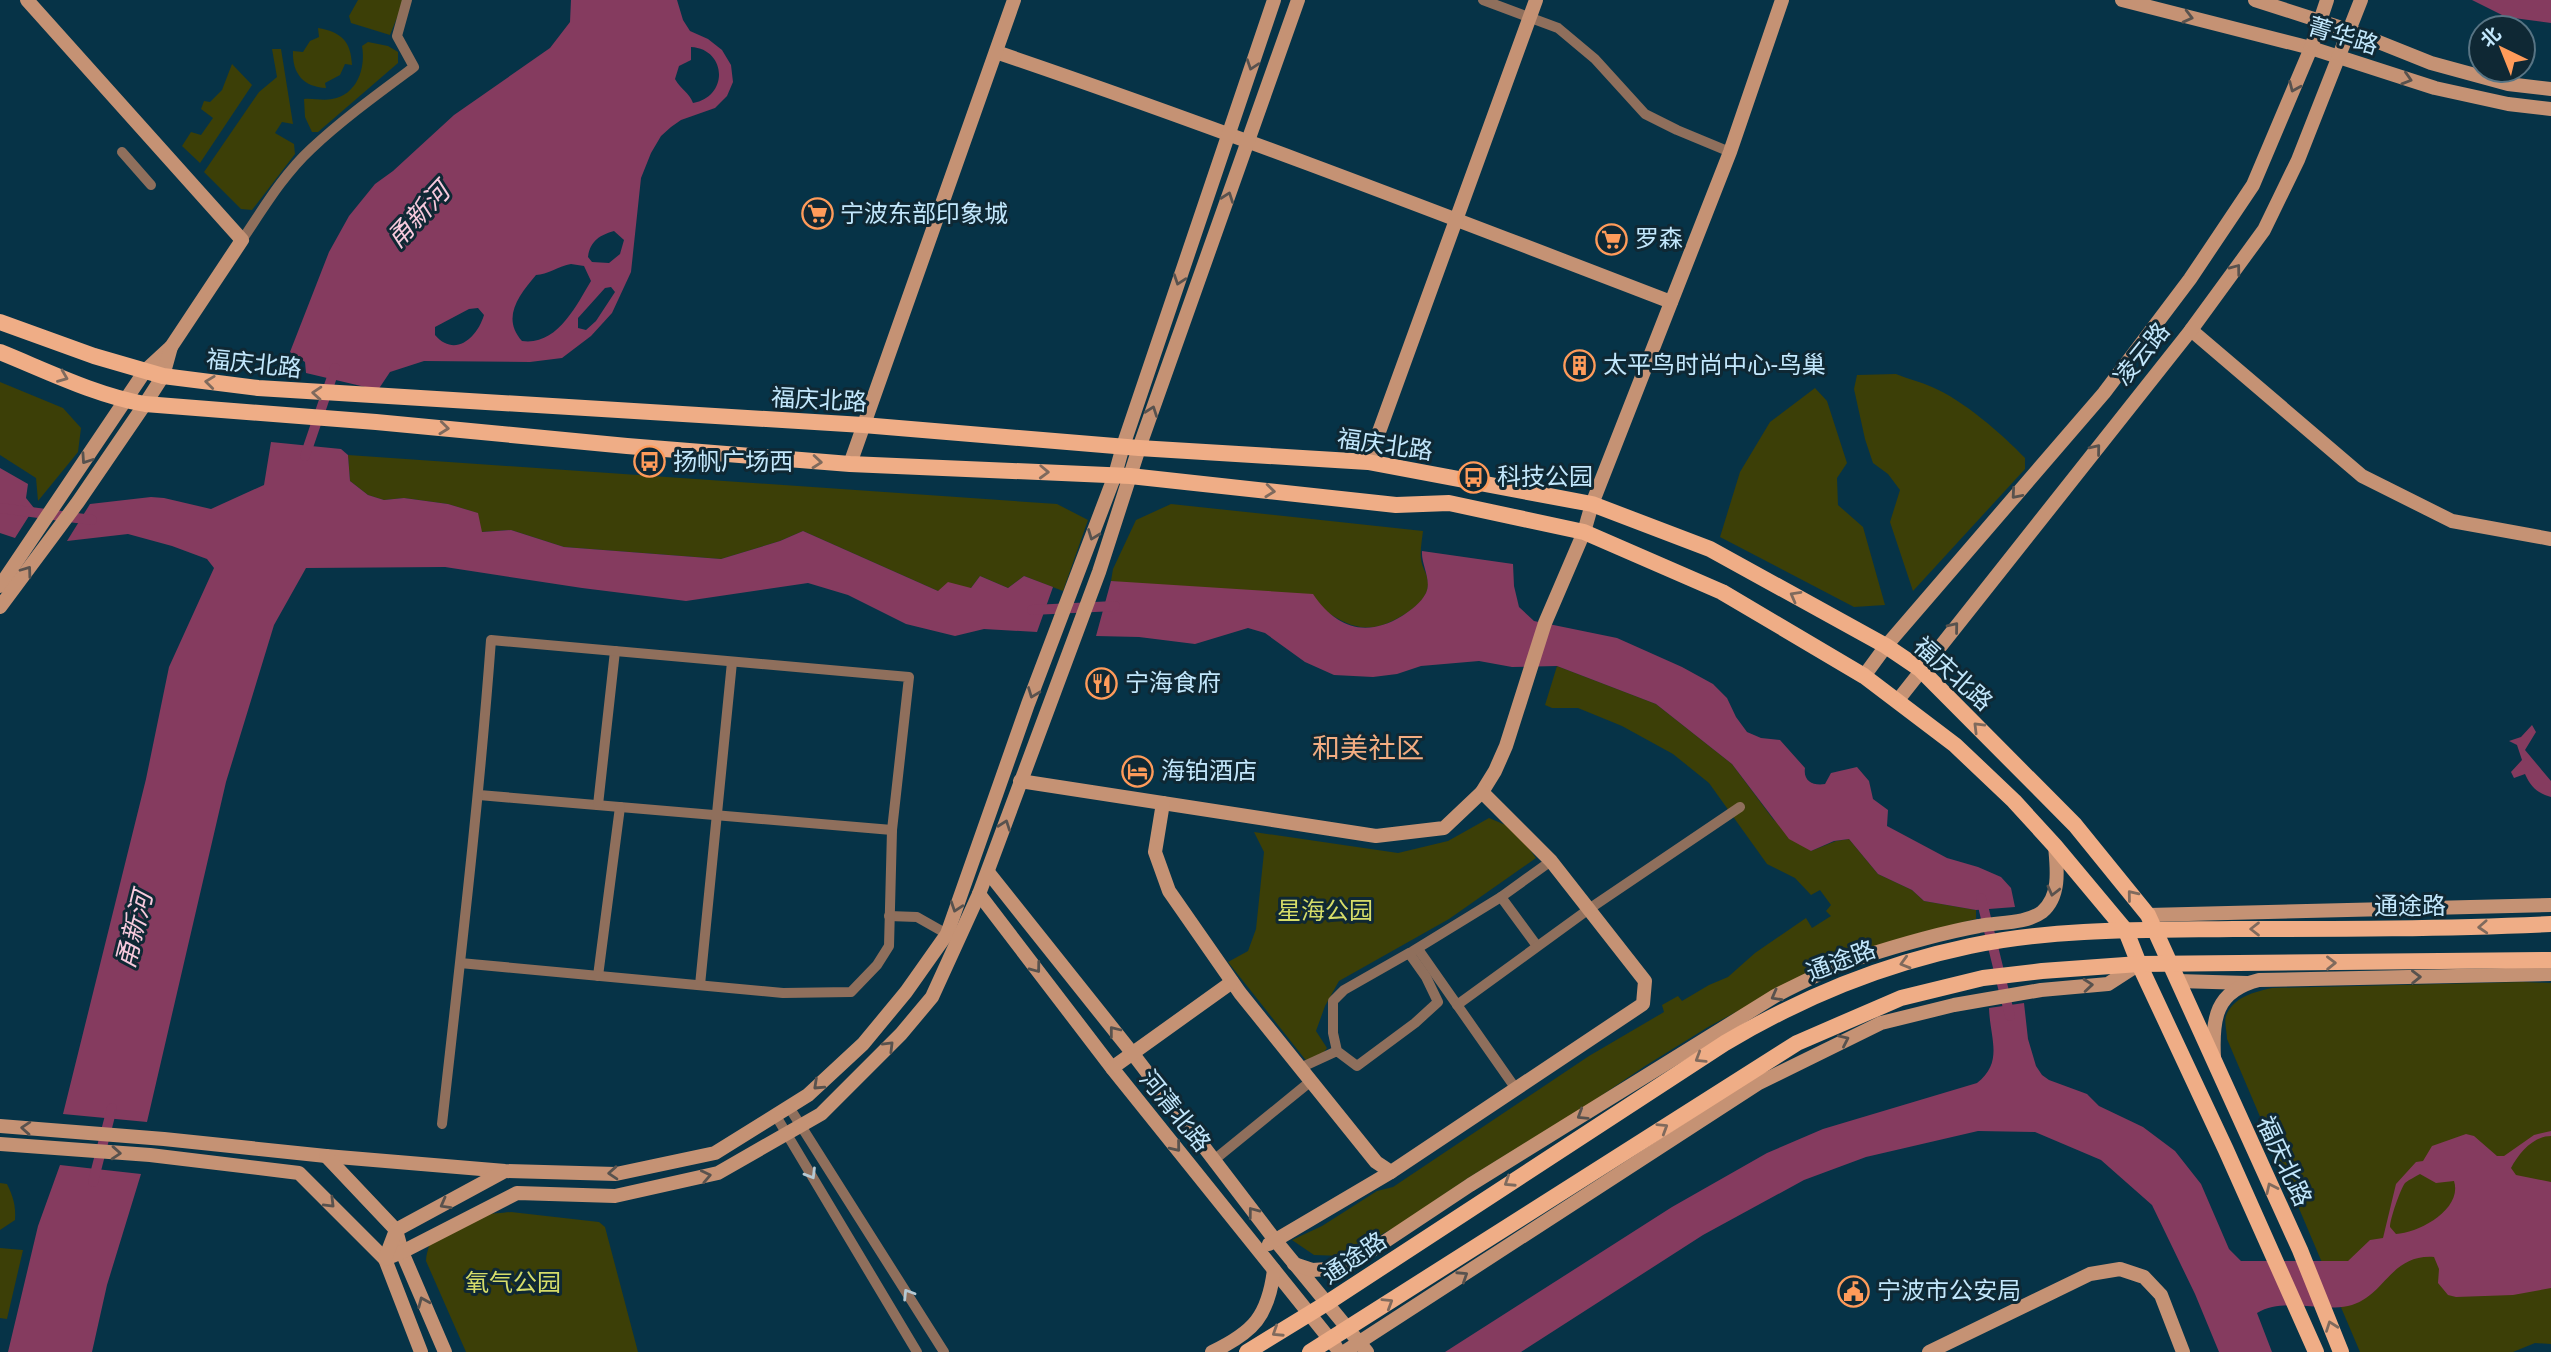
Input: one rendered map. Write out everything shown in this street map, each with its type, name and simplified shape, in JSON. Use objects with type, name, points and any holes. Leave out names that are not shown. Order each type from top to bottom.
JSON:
[{"type":"main road","points":[[0,586],[145,371],[171,347],[242,240],[27,0]]},
{"type":"main road","points":[[850,464],[1014,0]]},
{"type":"main road","points":[[385,1259],[517,1193],[615,1196],[718,1173],[821,1114],[901,1034],[932,997],[988,872],[1093,587],[1131,447],[1228,135],[1274,0]]},
{"type":"main road","points":[[1131,447],[1298,0]]},
{"type":"main road","points":[[1368,462],[1536,0]]},
{"type":"main road","points":[[1020,781],[1376,836],[1444,828],[1482,792],[1506,746],[1545,623],[1584,532],[1592,504],[1730,152],[1782,0]]},
{"type":"main road","name":"菁华路","points":[[2122,0],[2311,48],[2435,88],[2508,104],[2551,109]]},
{"type":"main road","points":[[2255,0],[2351,31],[2431,64],[2508,84],[2551,89]]},
{"type":"main road","name":"凌云路","points":[[1864,676],[1886,646],[2104,393],[2190,279],[2253,186],[2311,48],[2327,0]]},
{"type":"main road","name":"凌云路","points":[[1898,700],[2191,330],[2264,230],[2298,160],[2361,0]]},
{"type":"main road","points":[[996,52],[1457,219],[1671,302]]},
{"type":"main road","name":"福庆北路","points":[[0,322],[163,376],[258,388],[863,425],[1131,447],[1368,462],[1592,504],[1710,549],[1886,646],[1920,669],[2075,825],[2152,922],[2300,1250],[2340,1352]]},
{"type":"main road","points":[[2191,330],[2362,476],[2452,521],[2551,539]]},
{"type":"main road","points":[[0,607],[78,502],[145,404],[163,376],[171,347]]},
{"type":"main road","name":"福庆北路","points":[[0,352],[125,401],[145,404],[850,464],[1123,476],[1396,505],[1449,503],[1584,532],[1723,592],[1864,676],[1955,745],[2014,801],[2126,931],[2316,1352]]},
{"type":"main road","points":[[0,1126],[505,1171],[616,1174],[715,1153],[808,1095],[863,1044],[906,992],[947,934],[1057,629],[1123,476]]},
{"type":"main road","points":[[1259,1250],[1391,1172],[1643,1004],[1645,981],[1551,861],[1482,792]]},
{"type":"main road","points":[[1163,803],[1155,852],[1169,891],[1232,982],[1376,1162],[1391,1172]]},
{"type":"main road","points":[[1294,1264],[1312,1270],[1345,1268],[1470,1185],[1775,996],[1859,958],[1978,926],[2040,914],[2050,904],[2056,885],[2055,846]]},
{"type":"main road","name":"河清北路","points":[[988,872],[1133,1054],[1275,1240],[1364,1347]]},
{"type":"main road","name":"河清北路","points":[[979,894],[1112,1068],[1338,1348]]},
{"type":"main road","points":[[2152,922],[2551,905]]},
{"type":"main road","name":"通途路","points":[[1247,1352],[1775,1013],[1856,978],[1972,946],[2030,937],[2126,931],[2152,922],[2453,929],[2551,924]]},
{"type":"main road","points":[[1338,1348],[1348,1328],[1797,1043],[1901,998],[1983,978],[2139,964],[2551,960]]},
{"type":"main road","points":[[1310,1352],[1364,1347],[1759,1083],[1881,1023],[1987,999],[2108,984],[2139,964]]},
{"type":"main road","points":[[2214,1063],[2213,1027],[2217,1011],[2226,998],[2249,983],[2259,980],[2551,974]]},
{"type":"main road","points":[[2178,981],[2249,983]]},
{"type":"main road","points":[[1112,1068],[1232,982]]},
{"type":"main road","points":[[0,1143],[150,1155],[299,1173],[385,1259],[421,1352]]},
{"type":"main road","points":[[326,1156],[396,1230],[402,1252],[444,1352]]},
{"type":"main road","points":[[385,1259],[396,1230],[505,1171]]},
{"type":"main road","points":[[1929,1352],[2090,1274],[2120,1269],[2144,1277],[2161,1295],[2183,1352]]},
{"type":"main road","points":[[1212,1352],[1231,1343],[1257,1323],[1269,1299],[1275,1270]]},
{"type":"street","points":[[242,240],[280,184],[310,150],[370,99],[414,67],[397,36],[407,0]]},
{"type":"street","points":[[1483,0],[1558,28],[1577,42],[1645,114],[1676,131],[1730,152]]},
{"type":"street","points":[[122,152],[151,185]]},
{"type":"street","points":[[442,1124],[479,795],[491,640],[909,677],[892,830],[888,946],[877,965],[851,992],[783,993],[460,964]]},
{"type":"street","points":[[598,805],[615,651]]},
{"type":"street","points":[[700,985],[732,662]]},
{"type":"street","points":[[479,795],[892,830]]},
{"type":"street","points":[[598,976],[620,807]]},
{"type":"street","points":[[1457,1004],[1589,909],[1740,807]]},
{"type":"street","points":[[1414,951],[1437,1002],[1415,1023],[1357,1066],[1337,1051],[1333,1033],[1333,1001],[1344,990],[1414,951],[1501,897],[1551,861]]},
{"type":"street","points":[[1501,897],[1537,946]]},
{"type":"street","points":[[890,916],[917,917],[947,934]]},
{"type":"street","points":[[1414,951],[1457,1004],[1516,1089]]},
{"type":"street","points":[[1300,1068],[1337,1051]]},
{"type":"street","points":[[1214,1160],[1311,1081]]},
{"type":"street","points":[[789,1107],[944,1352]]},
{"type":"street","points":[[776,1116],[917,1352]]},
{"type":"green space","points":[[358,0],[404,0],[390,35],[351,23],[349,16]]},
{"type":"green space","points":[[318,28],[339,35],[347,44],[351,57],[352,65],[345,64],[340,75],[325,83],[326,88],[305,82],[297,72],[293,59],[293,51],[303,52],[310,41],[319,37]]},
{"type":"green space","points":[[368,42],[388,46],[398,52],[398,63],[318,132],[312,132],[305,117],[304,99],[332,99],[348,92],[358,79],[363,63],[362,46]]},
{"type":"green space","points":[[272,49],[281,49],[293,124],[282,122],[275,133],[294,144],[295,154],[252,210],[241,209],[204,172],[259,92],[277,77]]},
{"type":"green space","points":[[232,64],[252,85],[200,163],[182,146],[191,132],[201,135],[213,118],[201,109],[204,101],[210,102],[222,90]]},
{"type":"green space","points":[[1896,374],[1932,387],[1956,400],[1994,428],[2025,458],[2025,469],[1913,591],[1890,522],[1900,490],[1888,474],[1873,463],[1854,389],[1857,375]]},
{"type":"green space","points":[[0,382],[63,408],[81,428],[78,452],[38,501],[36,478],[0,455]]},
{"type":"green space","points":[[1815,388],[1827,401],[1847,463],[1837,478],[1838,505],[1863,527],[1885,605],[1854,607],[1720,537],[1740,472],[1770,422]]},
{"type":"green space","points":[[348,455],[1057,504],[1088,520],[1063,591],[1024,576],[1008,588],[980,576],[971,588],[938,591],[803,531],[721,559],[564,547],[511,530],[481,532],[477,513],[448,504],[404,498],[384,500],[368,495],[350,481]]},
{"type":"green space","points":[[1171,504],[1423,531],[1421,556],[1428,581],[1427,591],[1421,601],[1405,614],[1383,625],[1364,627],[1354,626],[1324,610],[1111,581],[1113,569],[1136,520]]},
{"type":"green space","points":[[1557,666],[1656,704],[1732,764],[1773,819],[1811,851],[1849,839],[1878,874],[1912,890],[1924,901],[1976,910],[1976,919],[1919,933],[1768,995],[1708,1027],[1645,1066],[1399,1225],[1342,1256],[1314,1255],[1292,1240],[1322,1226],[1377,1191],[1393,1187],[1589,1056],[1664,1012],[1662,1005],[1678,996],[1682,1001],[1728,977],[1755,953],[1806,918],[1812,928],[1831,916],[1826,911],[1831,905],[1820,890],[1811,895],[1795,878],[1767,864],[1709,783],[1673,754],[1622,726],[1578,708],[1552,708],[1545,705]]},
{"type":"green space","name":"星海公园","points":[[1489,818],[1515,829],[1536,858],[1449,919],[1339,981],[1325,1006],[1316,1031],[1327,1048],[1312,1068],[1228,962],[1248,951],[1256,929],[1264,852],[1254,832],[1398,853],[1448,841]]},
{"type":"green space","points":[[2551,983],[2551,1344],[2535,1343],[2513,1352],[2360,1352],[2227,1039],[2226,1016],[2239,1000],[2272,988]]},
{"type":"green space","points":[[0,1183],[7,1184],[9,1188],[14,1201],[15,1220],[0,1230]]},
{"type":"green space","name":"氧气公园","points":[[511,1212],[599,1222],[605,1227],[638,1352],[466,1352],[426,1261],[430,1246],[436,1234],[457,1220]]},
{"type":"green space","points":[[0,1248],[23,1250],[7,1319],[0,1318]]},
{"type":"water","points":[[571,0],[677,0],[683,20],[690,31],[708,39],[722,50],[731,65],[733,82],[727,96],[715,108],[681,120],[671,127],[661,136],[651,153],[641,178],[631,272],[612,313],[591,336],[562,358],[530,362],[424,361],[390,372],[378,390],[306,373],[305,362],[290,352],[329,252],[349,216],[375,184],[454,115],[550,48],[570,22]],"holes":[[[691,47],[703,50],[712,56],[719,73],[713,92],[705,99],[693,103],[675,79],[679,66],[691,60]],[[614,231],[624,240],[620,254],[609,263],[592,262],[588,257],[591,247],[600,237]],[[567,265],[584,266],[591,281],[572,312],[555,331],[534,341],[522,341],[513,324],[513,315],[519,299],[536,275]],[[611,287],[615,292],[596,321],[586,330],[578,328],[578,318],[605,288]],[[478,308],[484,315],[471,338],[457,345],[443,342],[435,335],[435,327],[469,309]]]},
{"type":"water","points":[[2472,0],[2551,0],[2551,23],[2537,21],[2537,14],[2500,14]]},
{"type":"water","points":[[271,442],[341,449],[348,455],[350,481],[368,495],[384,500],[404,498],[448,504],[478,513],[482,532],[511,530],[564,547],[721,559],[803,531],[938,591],[948,582],[971,588],[980,576],[1008,588],[1024,576],[1053,587],[1037,632],[984,629],[955,636],[906,624],[848,595],[808,583],[686,601],[445,567],[306,568],[274,625],[226,782],[147,1122],[63,1114],[146,779],[169,667],[214,568],[207,559],[128,534],[67,541],[90,504],[151,497],[211,509],[264,485]]},
{"type":"water","points":[[0,468],[28,484],[26,498],[34,508],[15,538],[0,533]]},
{"type":"water","points":[[1422,551],[1513,564],[1519,607],[1534,621],[1617,638],[1713,684],[1727,698],[1747,732],[1761,738],[1780,740],[1805,768],[1807,779],[1813,783],[1825,784],[1831,773],[1857,767],[1869,781],[1873,799],[1888,810],[1887,826],[1947,858],[2001,877],[2011,888],[2015,907],[1976,910],[1924,901],[1912,890],[1878,874],[1849,839],[1834,841],[1811,851],[1789,839],[1732,764],[1656,704],[1557,666],[1512,667],[1479,661],[1421,666],[1397,674],[1373,677],[1334,675],[1305,662],[1265,633],[1248,628],[1195,644],[1139,637],[1096,636],[1111,581],[1313,594],[1322,606],[1342,622],[1364,628],[1376,627],[1402,616],[1424,597],[1428,583]]},
{"type":"water","points":[[2532,725],[2536,732],[2525,750],[2551,781],[2551,797],[2535,789],[2525,774],[2514,778],[2511,772],[2522,760],[2517,745],[2509,741],[2521,737]]},
{"type":"water","points":[[2024,1003],[2028,1039],[2036,1066],[2042,1075],[2087,1094],[2099,1106],[2143,1127],[2175,1151],[2201,1184],[2229,1249],[2241,1261],[2348,1261],[2370,1240],[2383,1238],[2396,1184],[2416,1162],[2423,1161],[2432,1146],[2466,1134],[2474,1136],[2497,1156],[2504,1156],[2534,1135],[2551,1131],[2551,1136],[2538,1139],[2527,1146],[2511,1168],[2516,1175],[2551,1182],[2551,1288],[2513,1295],[2456,1297],[2448,1295],[2438,1283],[2439,1269],[2434,1257],[2419,1258],[2397,1269],[2371,1295],[2348,1306],[2290,1305],[2268,1308],[2257,1313],[2272,1352],[2219,1352],[2195,1294],[2152,1205],[2101,1160],[2035,1132],[1978,1131],[1866,1157],[1804,1180],[1703,1235],[1521,1352],[1445,1352],[1672,1207],[1767,1153],[1823,1129],[1977,1083],[1985,1075],[1993,1058],[1989,1008]],"holes":[[[2420,1174],[2436,1183],[2454,1181],[2455,1191],[2446,1210],[2427,1224],[2396,1234],[2390,1223],[2405,1183]]]},
{"type":"water","points":[[60,1165],[141,1174],[107,1285],[92,1352],[8,1352],[38,1226]]},
{"type":"waterway","name":"甬新河","points":[[305,456],[335,368]]},
{"type":"waterway","points":[[0,508],[92,520]]},
{"type":"waterway","points":[[1032,610],[1115,606]]},
{"type":"waterway","points":[[1981,898],[2010,1016]]},
{"type":"waterway","name":"甬新河","points":[[93,1182],[112,1108]]},
{"type":"place","name":"宁波东部印象城","points":[[817,214]]},
{"type":"place","name":"罗森","points":[[1612,239]]},
{"type":"place","name":"太平鸟时尚中心-鸟巢","points":[[1580,365]]},
{"type":"place","name":"扬帆广场西","points":[[650,462]]},
{"type":"place","name":"科技公园","points":[[1474,477]]},
{"type":"place","name":"宁海食府","points":[[1102,683]]},
{"type":"place","name":"海铂酒店","points":[[1138,771]]},
{"type":"place","name":"宁波市公安局","points":[[1854,1291]]},
{"type":"district","name":"和美社区","points":[[1368,748]]}]
